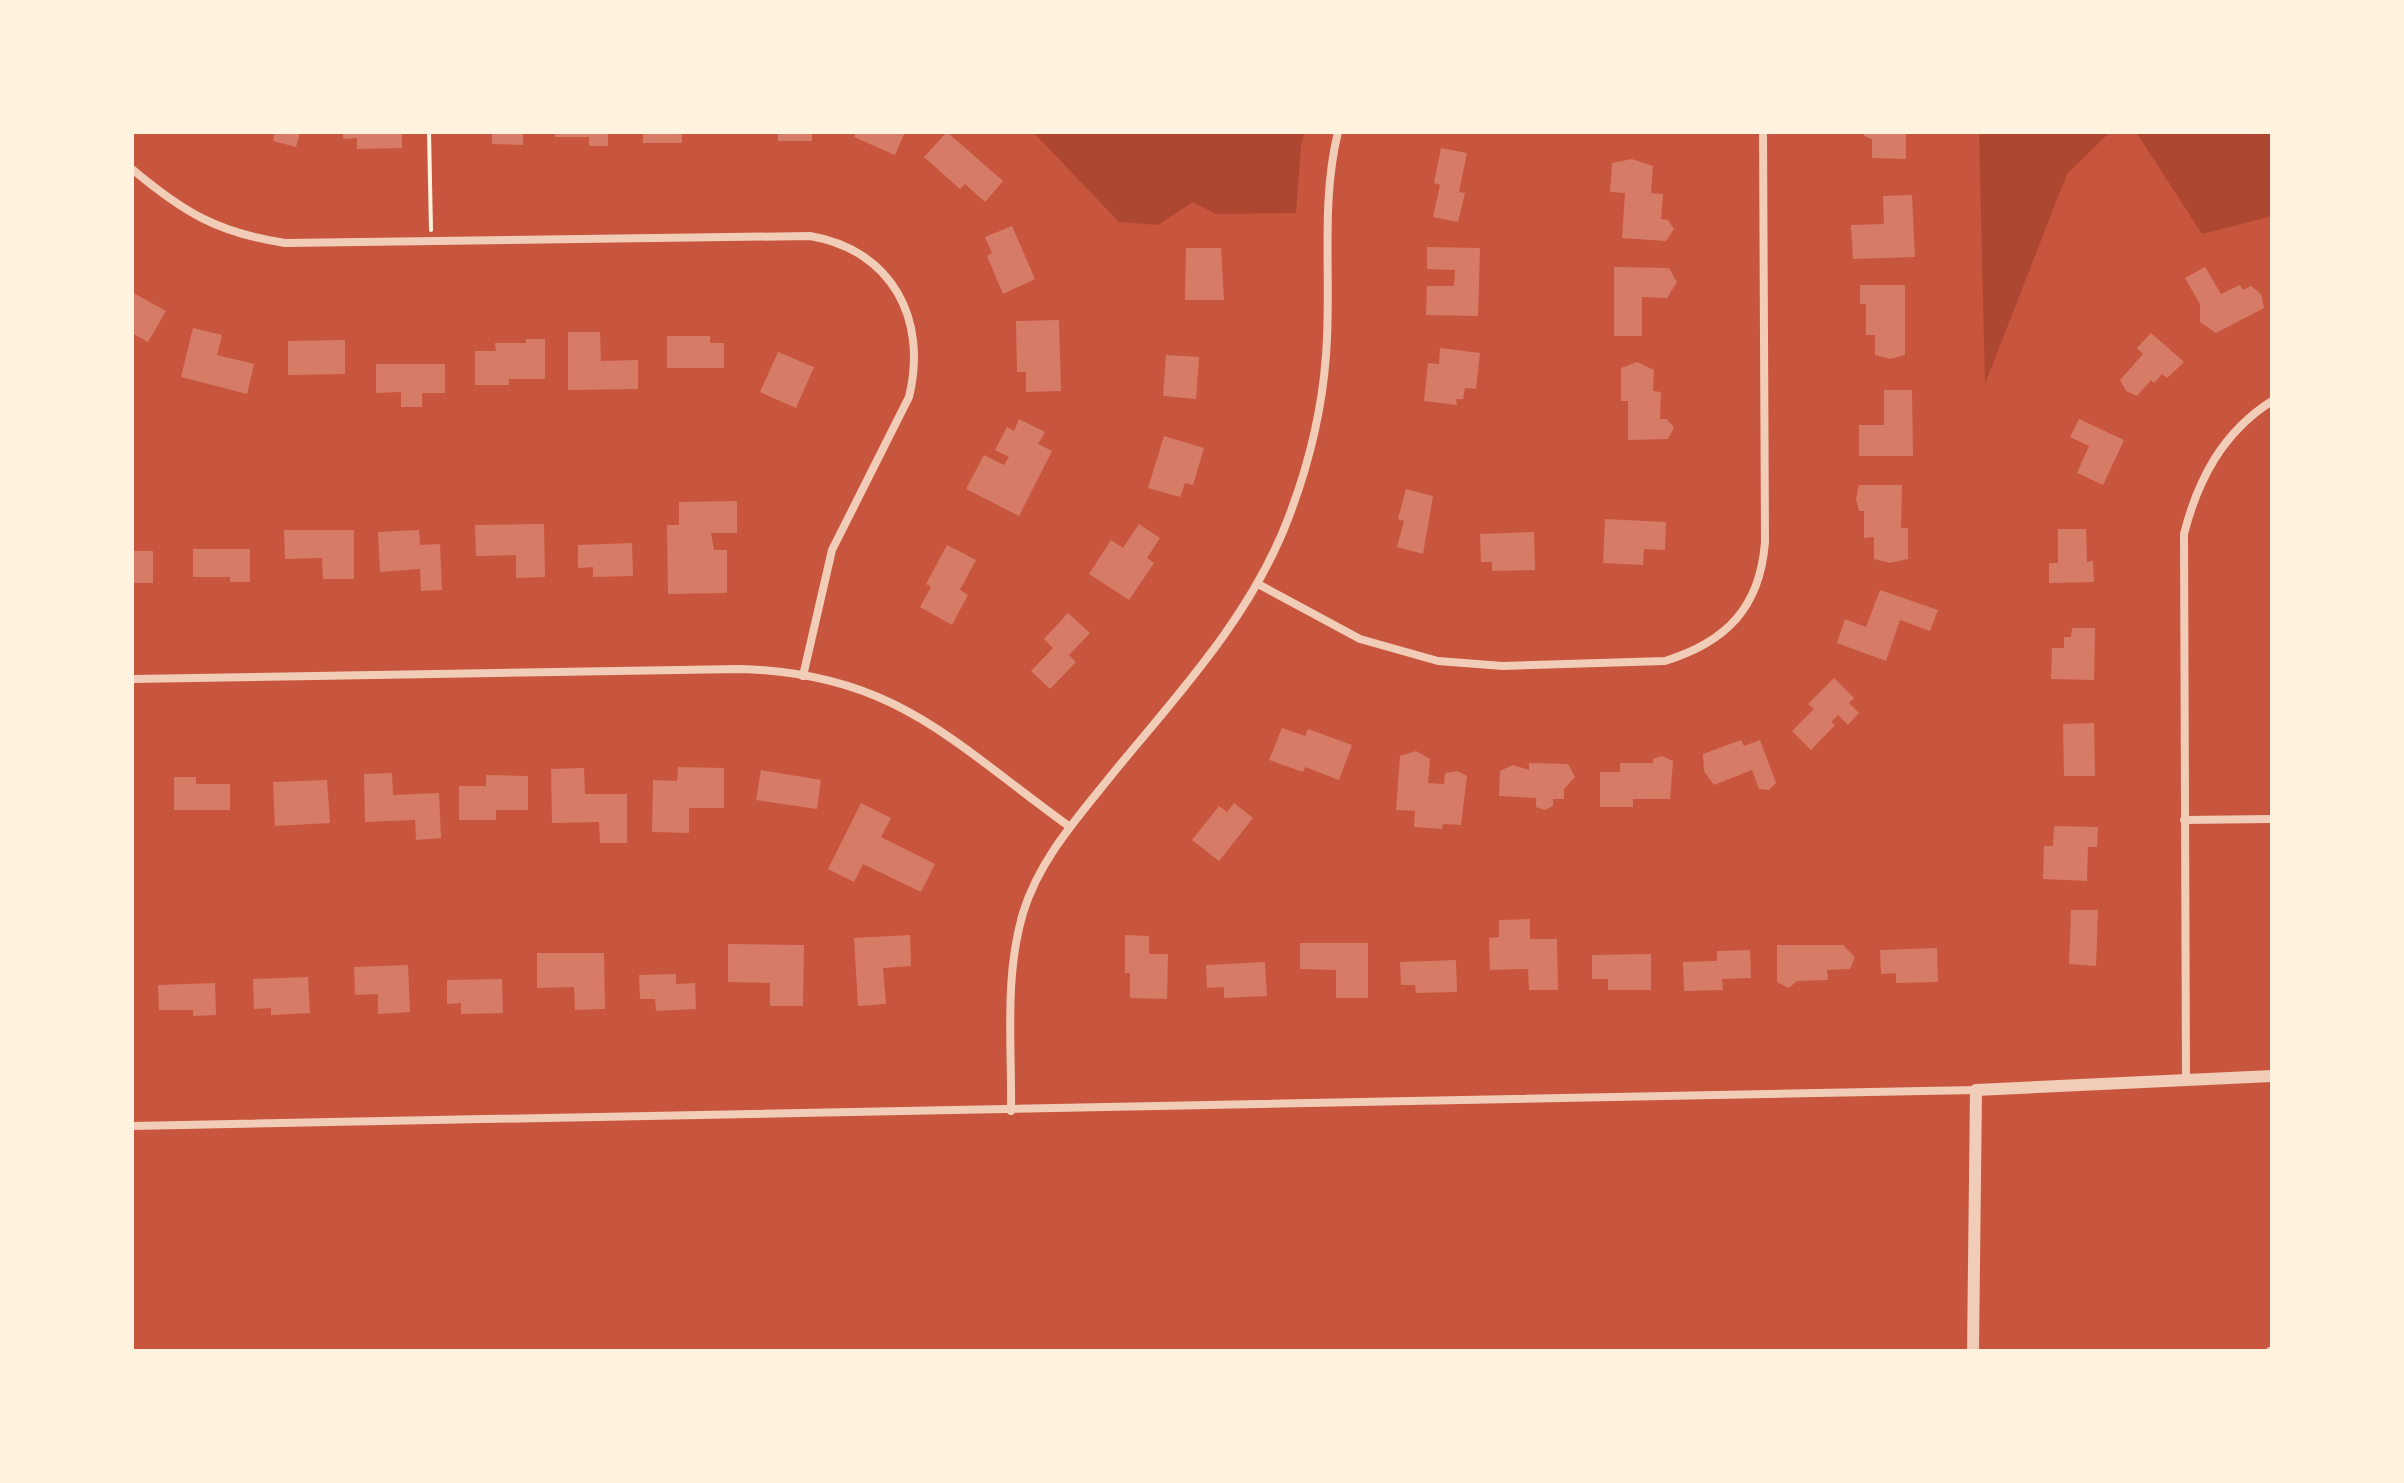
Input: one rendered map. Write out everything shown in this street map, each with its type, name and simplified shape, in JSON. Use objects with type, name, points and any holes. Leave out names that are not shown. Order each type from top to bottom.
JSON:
[{"type":"street","points":[[1011,1111],[1010,991],[1015,945],[1032,890],[1070,827],[1209,657],[1258,584],[1289,518],[1311,451],[1320,407],[1326,354],[1327,205],[1338,132]]},
{"type":"street","points":[[1258,584],[1360,639],[1399,653],[1462,664],[1665,661],[1693,652],[1733,623],[1758,582],[1765,542],[1763,132]]},
{"type":"street","points":[[132,169],[193,216],[252,238],[285,243],[810,236],[852,250],[883,273],[905,306],[911,324],[914,374],[909,397],[832,550],[803,676]]},
{"type":"street","points":[[2186,1080],[2184,534],[2193,499],[2216,455],[2235,432],[2272,401]]},
{"type":"street","points":[[132,679],[740,669],[803,676],[841,683],[923,718],[1070,827]]},
{"type":"street","points":[[2184,820],[2272,819]]},
{"type":"street","points":[[132,1126],[1976,1090],[2272,1076]]},
{"type":"street","points":[[1973,1351],[1976,1090]]},
{"type":"path","points":[[429,132],[431,241]]},
{"type":"shaded area","points":[[1033,132],[1305,132],[1301,145],[1296,213],[1216,214],[1193,202],[1158,225],[1119,222]]},
{"type":"shaded area","points":[[1979,132],[2110,132],[2067,174],[1985,384]]},
{"type":"shaded area","points":[[2136,132],[2272,132],[2272,216],[2202,234]]},
{"type":"building","points":[[275,132],[300,132],[296,147],[273,141]]},
{"type":"building","points":[[343,132],[402,132],[402,148],[357,149],[357,138],[343,139]]},
{"type":"building","points":[[492,132],[523,132],[523,145],[492,144]]},
{"type":"building","points":[[555,132],[608,132],[608,146],[589,146],[589,137],[555,137]]},
{"type":"building","points":[[643,132],[682,132],[682,143],[643,143]]},
{"type":"building","points":[[778,132],[812,132],[812,141],[778,141]]},
{"type":"building","points":[[856,132],[905,132],[895,155],[854,137]]},
{"type":"building","points":[[947,132],[1003,181],[985,202],[965,184],[960,189],[924,157]]},
{"type":"building","points":[[1864,132],[1906,134],[1906,159],[1872,158],[1872,139],[1864,136]]},
{"type":"building","points":[[1441,148],[1467,153],[1459,192],[1465,193],[1458,222],[1433,217],[1440,185],[1434,183]]},
{"type":"building","points":[[1632,159],[1653,166],[1651,193],[1663,194],[1661,219],[1668,220],[1674,229],[1666,241],[1622,238],[1625,193],[1610,192],[1612,163]]},
{"type":"building","points":[[1912,195],[1915,257],[1853,259],[1851,225],[1884,224],[1883,196]]},
{"type":"building","points":[[1012,226],[1035,279],[1003,294],[987,256],[992,253],[985,237]]},
{"type":"building","points":[[1427,247],[1480,248],[1478,316],[1426,315],[1427,286],[1454,286],[1455,270],[1427,269]]},
{"type":"building","points":[[1186,248],[1221,248],[1224,300],[1185,300]]},
{"type":"building","points":[[1614,267],[1669,268],[1677,282],[1667,298],[1642,297],[1642,336],[1614,336]]},
{"type":"building","points":[[2205,267],[2221,294],[2240,285],[2243,290],[2251,286],[2261,294],[2264,308],[2216,333],[2200,322],[2200,304],[2185,278]]},
{"type":"building","points":[[1860,285],[1905,285],[1905,355],[1890,359],[1875,355],[1875,335],[1866,335],[1866,304],[1860,304]]},
{"type":"building","points":[[132,292],[166,311],[148,342],[132,333]]},
{"type":"building","points":[[1059,320],[1061,391],[1026,392],[1026,372],[1017,372],[1016,321]]},
{"type":"building","points":[[193,328],[222,335],[217,355],[254,364],[247,394],[181,377]]},
{"type":"building","points":[[568,332],[600,332],[601,361],[638,360],[638,389],[568,390]]},
{"type":"building","points":[[2151,333],[2184,362],[2167,378],[2162,374],[2154,383],[2151,380],[2137,396],[2126,391],[2120,380],[2143,354],[2137,348]]},
{"type":"building","points":[[667,336],[710,336],[710,343],[724,343],[724,368],[667,368]]},
{"type":"building","points":[[526,339],[545,339],[545,379],[509,379],[509,385],[475,385],[475,351],[496,351],[495,343],[526,343]]},
{"type":"building","points":[[345,340],[345,374],[288,375],[288,341]]},
{"type":"building","points":[[1440,348],[1480,353],[1476,389],[1465,388],[1463,399],[1456,399],[1457,405],[1424,401],[1428,363],[1439,364]]},
{"type":"building","points":[[778,352],[814,367],[796,408],[760,392]]},
{"type":"building","points":[[1166,355],[1199,357],[1196,399],[1163,396]]},
{"type":"building","points":[[1637,362],[1654,370],[1653,391],[1661,392],[1660,419],[1667,419],[1674,428],[1668,439],[1628,440],[1628,401],[1621,401],[1621,368]]},
{"type":"building","points":[[376,364],[445,364],[445,393],[422,393],[422,407],[401,407],[401,392],[376,393]]},
{"type":"building","points":[[1884,390],[1912,390],[1913,456],[1859,456],[1859,425],[1884,425]]},
{"type":"building","points":[[1019,419],[1045,432],[1038,444],[1052,451],[1019,516],[966,489],[984,455],[1004,465],[1009,457],[995,450],[1007,427],[1014,431]]},
{"type":"building","points":[[2079,419],[2124,440],[2103,485],[2077,473],[2089,446],[2070,437]]},
{"type":"building","points":[[1164,436],[1204,448],[1193,485],[1185,483],[1180,497],[1148,488]]},
{"type":"building","points":[[1859,485],[1902,485],[1901,528],[1908,528],[1908,559],[1890,563],[1874,559],[1874,537],[1864,538],[1864,511],[1859,511],[1856,499]]},
{"type":"building","points":[[1406,489],[1433,496],[1423,554],[1397,547],[1404,521],[1398,519]]},
{"type":"building","points":[[737,501],[737,533],[711,533],[714,550],[727,550],[727,593],[668,594],[667,525],[679,525],[679,502]]},
{"type":"building","points":[[1605,519],[1666,522],[1665,550],[1644,549],[1643,565],[1603,563]]},
{"type":"building","points":[[544,524],[545,577],[516,578],[516,555],[476,556],[475,525]]},
{"type":"building","points":[[1139,524],[1160,538],[1147,558],[1154,563],[1129,600],[1089,574],[1111,540],[1123,548]]},
{"type":"building","points":[[2058,529],[2086,529],[2087,562],[2093,561],[2094,582],[2049,583],[2049,563],[2058,563]]},
{"type":"building","points":[[284,530],[354,530],[354,579],[323,579],[322,558],[285,559]]},
{"type":"building","points":[[419,530],[420,545],[440,544],[442,590],[421,591],[420,569],[380,572],[378,532]]},
{"type":"building","points":[[1534,532],[1535,570],[1492,571],[1492,562],[1481,562],[1480,534]]},
{"type":"building","points":[[632,543],[633,576],[593,577],[593,567],[578,568],[578,545]]},
{"type":"building","points":[[947,545],[976,560],[960,590],[968,595],[952,625],[920,607],[931,587],[926,584]]},
{"type":"building","points":[[193,549],[250,549],[250,582],[230,582],[230,577],[193,577]]},
{"type":"building","points":[[132,551],[153,551],[153,583],[132,583]]},
{"type":"building","points":[[1880,590],[1938,610],[1930,631],[1900,620],[1886,661],[1837,643],[1845,619],[1866,627]]},
{"type":"building","points":[[1068,613],[1090,633],[1069,655],[1076,662],[1050,689],[1031,671],[1053,648],[1044,639]]},
{"type":"building","points":[[2072,628],[2095,628],[2094,680],[2051,679],[2052,648],[2064,648],[2064,637],[2071,637]]},
{"type":"building","points":[[1834,678],[1854,698],[1849,703],[1859,713],[1848,725],[1838,715],[1831,722],[1835,725],[1811,750],[1792,731],[1814,709],[1808,704]]},
{"type":"building","points":[[2094,723],[2095,776],[2064,776],[2063,724]]},
{"type":"building","points":[[1282,728],[1305,736],[1308,729],[1352,745],[1339,780],[1305,767],[1303,772],[1269,760]]},
{"type":"building","points":[[1741,740],[1744,746],[1760,740],[1776,783],[1769,790],[1759,789],[1752,770],[1714,785],[1704,771],[1703,754]]},
{"type":"building","points":[[1416,751],[1430,759],[1428,783],[1444,784],[1445,773],[1457,771],[1467,776],[1461,825],[1443,824],[1442,829],[1414,827],[1415,811],[1396,810],[1400,756]]},
{"type":"building","points":[[1662,756],[1673,761],[1670,799],[1633,799],[1633,807],[1600,807],[1600,772],[1620,772],[1620,763],[1653,763],[1653,759]]},
{"type":"building","points":[[1529,763],[1568,764],[1575,777],[1564,789],[1564,799],[1553,799],[1553,806],[1545,810],[1536,807],[1536,798],[1499,796],[1500,771],[1513,765],[1529,770]]},
{"type":"building","points":[[678,767],[724,768],[724,808],[689,808],[689,833],[652,832],[653,780],[677,781]]},
{"type":"building","points":[[584,768],[585,794],[627,794],[627,843],[600,843],[599,822],[552,823],[551,769]]},
{"type":"building","points":[[761,770],[821,780],[817,809],[756,800]]},
{"type":"building","points":[[392,773],[393,795],[439,793],[441,838],[416,840],[415,820],[365,822],[364,774]]},
{"type":"building","points":[[486,775],[528,776],[528,810],[496,810],[496,820],[459,820],[459,786],[486,786]]},
{"type":"building","points":[[174,777],[196,777],[196,784],[230,784],[230,810],[174,810]]},
{"type":"building","points":[[327,780],[330,823],[275,826],[273,782]]},
{"type":"building","points":[[861,803],[891,818],[881,837],[935,864],[921,892],[863,864],[854,882],[828,869]]},
{"type":"building","points":[[1234,803],[1253,818],[1219,861],[1192,840],[1219,806],[1227,812]]},
{"type":"building","points":[[2054,826],[2098,827],[2097,847],[2088,847],[2087,881],[2043,879],[2044,846],[2053,846]]},
{"type":"building","points":[[2071,910],[2098,910],[2096,966],[2069,964]]},
{"type":"building","points":[[1530,919],[1530,939],[1557,939],[1558,990],[1529,990],[1528,969],[1490,970],[1489,938],[1499,937],[1499,920]]},
{"type":"building","points":[[910,935],[911,966],[883,968],[886,1004],[858,1006],[854,938]]},
{"type":"building","points":[[1125,935],[1149,936],[1149,954],[1168,954],[1167,999],[1130,998],[1130,973],[1125,973]]},
{"type":"building","points":[[1300,943],[1368,943],[1368,998],[1336,998],[1336,970],[1300,969]]},
{"type":"building","points":[[728,944],[804,945],[803,1006],[770,1006],[770,983],[728,982]]},
{"type":"building","points":[[1777,945],[1843,945],[1855,957],[1850,969],[1827,970],[1828,980],[1797,981],[1789,988],[1777,982]]},
{"type":"building","points":[[1937,948],[1938,982],[1896,983],[1896,973],[1881,974],[1880,950]]},
{"type":"building","points":[[1750,950],[1751,978],[1722,979],[1723,990],[1684,991],[1683,962],[1717,961],[1717,951]]},
{"type":"building","points":[[537,953],[604,953],[605,1009],[575,1010],[574,987],[537,988]]},
{"type":"building","points":[[1651,954],[1651,990],[1608,990],[1608,979],[1592,979],[1592,955]]},
{"type":"building","points":[[1456,960],[1457,992],[1416,993],[1415,985],[1401,985],[1400,962]]},
{"type":"building","points":[[1265,962],[1267,996],[1224,998],[1224,987],[1207,988],[1206,965]]},
{"type":"building","points":[[408,965],[410,1012],[378,1014],[378,994],[355,995],[354,967]]},
{"type":"building","points":[[676,974],[676,984],[695,983],[696,1009],[656,1011],[655,999],[640,999],[639,975]]},
{"type":"building","points":[[308,977],[310,1013],[271,1015],[271,1008],[254,1009],[253,979]]},
{"type":"building","points":[[502,979],[503,1013],[461,1014],[461,1003],[447,1004],[447,980]]},
{"type":"building","points":[[215,983],[216,1015],[193,1016],[193,1010],[159,1010],[158,985]]}]
